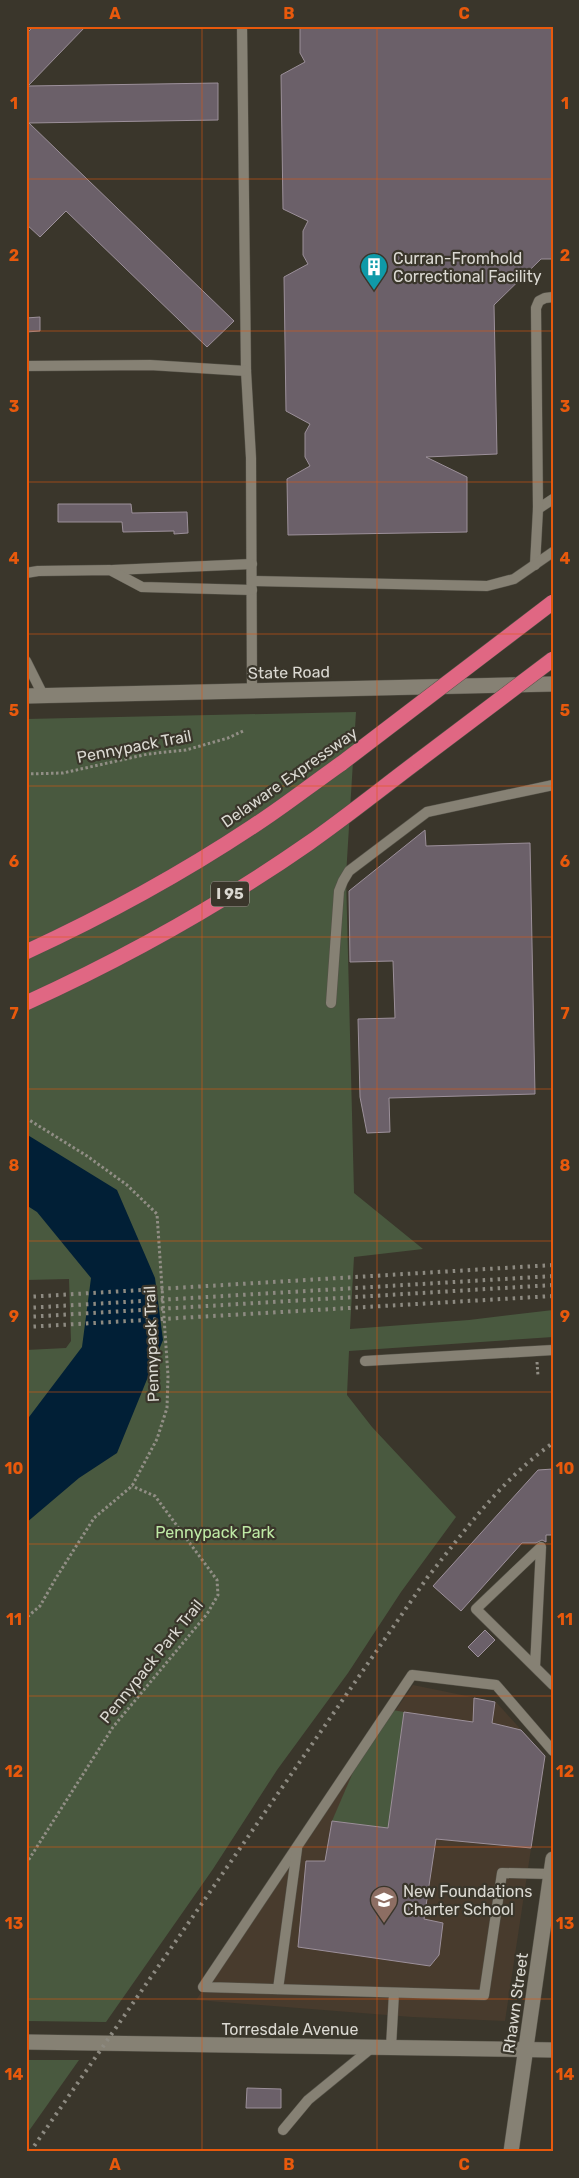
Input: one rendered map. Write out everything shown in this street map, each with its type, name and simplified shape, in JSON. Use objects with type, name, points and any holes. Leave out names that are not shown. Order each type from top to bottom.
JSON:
[{"type":"highway","name":"Delaware Expressway","points":[[26,952],[76,929],[185,868],[252,827],[342,763],[553,602]]},
{"type":"highway","name":"I 95","points":[[26,1003],[92,972],[221,900],[310,842],[553,659]]},
{"type":"main road","name":"State Road","points":[[26,696],[553,684]]},
{"type":"main road","name":"Rhawn Street","points":[[511,2152],[553,1859]]},
{"type":"main road","name":"Torresdale Avenue","points":[[26,2042],[553,2050]]},
{"type":"lane","points":[[242,26],[246,371],[252,458],[252,690]]},
{"type":"lane","points":[[535,565],[538,509],[536,308],[538,301],[545,298],[553,298]]},
{"type":"lane","points":[[26,366],[150,365],[246,371]]},
{"type":"lane","points":[[538,509],[553,499]]},
{"type":"lane","points":[[110,570],[142,587],[487,586],[514,579],[553,552]]},
{"type":"lane","points":[[26,573],[38,571],[252,564]]},
{"type":"lane","points":[[26,661],[43,695]]},
{"type":"lane","points":[[331,1002],[339,891],[349,871],[427,812],[553,785]]},
{"type":"lane","points":[[365,1361],[553,1350]]},
{"type":"lane","points":[[535,1667],[541,1547],[476,1609],[553,1685]]},
{"type":"lane","points":[[551,1874],[502,1873],[484,1995],[203,1987],[412,1675],[496,1685],[553,1752]]},
{"type":"lane","points":[[278,1989],[298,1845]]},
{"type":"lane","points":[[391,2047],[394,1993]]},
{"type":"lane","points":[[283,2130],[308,2100],[374,2046]]},
{"type":"path","name":"Pennypack Trail","points":[[26,774],[63,773],[148,754],[186,750],[228,738],[243,731]]},
{"type":"path","name":"Pennypack Trail","points":[[26,1118],[87,1156],[127,1185],[157,1214],[168,1376],[167,1408],[157,1439],[132,1486],[94,1518],[40,1606],[26,1618]]},
{"type":"path","name":"Pennypack Park Trail","points":[[26,1864],[66,1797],[112,1727],[207,1614],[218,1594],[217,1580],[155,1496],[132,1486]]},
{"type":"shaded area","name":"New Foundations Charter School","points":[[413,1685],[496,1702],[545,1756],[505,2021],[412,2017],[196,2000]]},
{"type":"green space","name":"Pennypack Park","points":[[356,712],[346,876],[354,1193],[423,1249],[354,1257],[350,1329],[469,1320],[553,1310],[553,1337],[349,1351],[347,1395],[372,1427],[456,1517],[401,1592],[348,1673],[277,1770],[213,1869],[106,2022],[26,2021],[26,1350],[66,1348],[71,1341],[69,1279],[26,1280],[26,719]]},
{"type":"green space","points":[[387,1709],[404,1712],[388,1828],[332,1821],[369,1735]]},
{"type":"green space","points":[[26,2060],[79,2060],[26,2135]]},
{"type":"water","points":[[26,1134],[117,1190],[155,1278],[163,1340],[117,1453],[79,1478],[26,1523],[26,1421],[82,1347],[91,1278],[37,1212],[26,1205]]},
{"type":"building","points":[[34,26],[86,26],[28,86],[218,83],[218,120],[29,123],[234,321],[207,347],[66,211],[40,237],[26,224],[26,34]]},
{"type":"building","name":"Curran-Fromhold Correctional Facility","points":[[300,26],[553,26],[553,259],[541,259],[494,305],[497,454],[426,457],[467,477],[467,532],[288,535],[287,479],[310,466],[305,457],[305,433],[310,424],[286,411],[284,277],[308,264],[303,255],[303,231],[308,221],[283,209],[281,75],[305,62],[300,53]]},
{"type":"building","points":[[40,317],[40,331],[26,332],[26,318]]},
{"type":"building","points":[[58,504],[131,504],[132,513],[187,512],[188,533],[174,534],[174,531],[123,532],[122,522],[58,522]]},
{"type":"building","points":[[425,830],[426,846],[530,843],[535,1094],[389,1098],[390,1132],[367,1133],[360,1097],[358,1019],[395,1018],[393,961],[350,962],[349,891]]},
{"type":"building","points":[[553,1469],[553,1535],[546,1535],[546,1542],[542,1540],[536,1543],[522,1543],[461,1611],[433,1586],[538,1470]]},
{"type":"building","points":[[485,1630],[495,1640],[478,1657],[468,1647]]},
{"type":"building","name":"New Foundations Charter School","points":[[474,1698],[495,1702],[492,1723],[521,1730],[545,1756],[531,1848],[436,1839],[424,1919],[443,1923],[439,1955],[430,1966],[298,1947],[306,1861],[325,1861],[332,1821],[388,1828],[404,1712],[473,1722]]},
{"type":"building","points":[[247,2088],[281,2089],[281,2108],[246,2108]]},
{"type":"railway","points":[[26,1297],[553,1265]]},
{"type":"railway","points":[[26,1308],[553,1276]]},
{"type":"railway","points":[[26,1317],[553,1285]]},
{"type":"railway","points":[[26,1327],[553,1296]]},
{"type":"railway","points":[[30,2152],[427,1578],[501,1489],[517,1472],[553,1443]]},
{"type":"place","name":"Curran-Fromhold Correctional Facility","points":[[374,291]]},
{"type":"place","name":"New Foundations Charter School","points":[[384,1924]]}]
